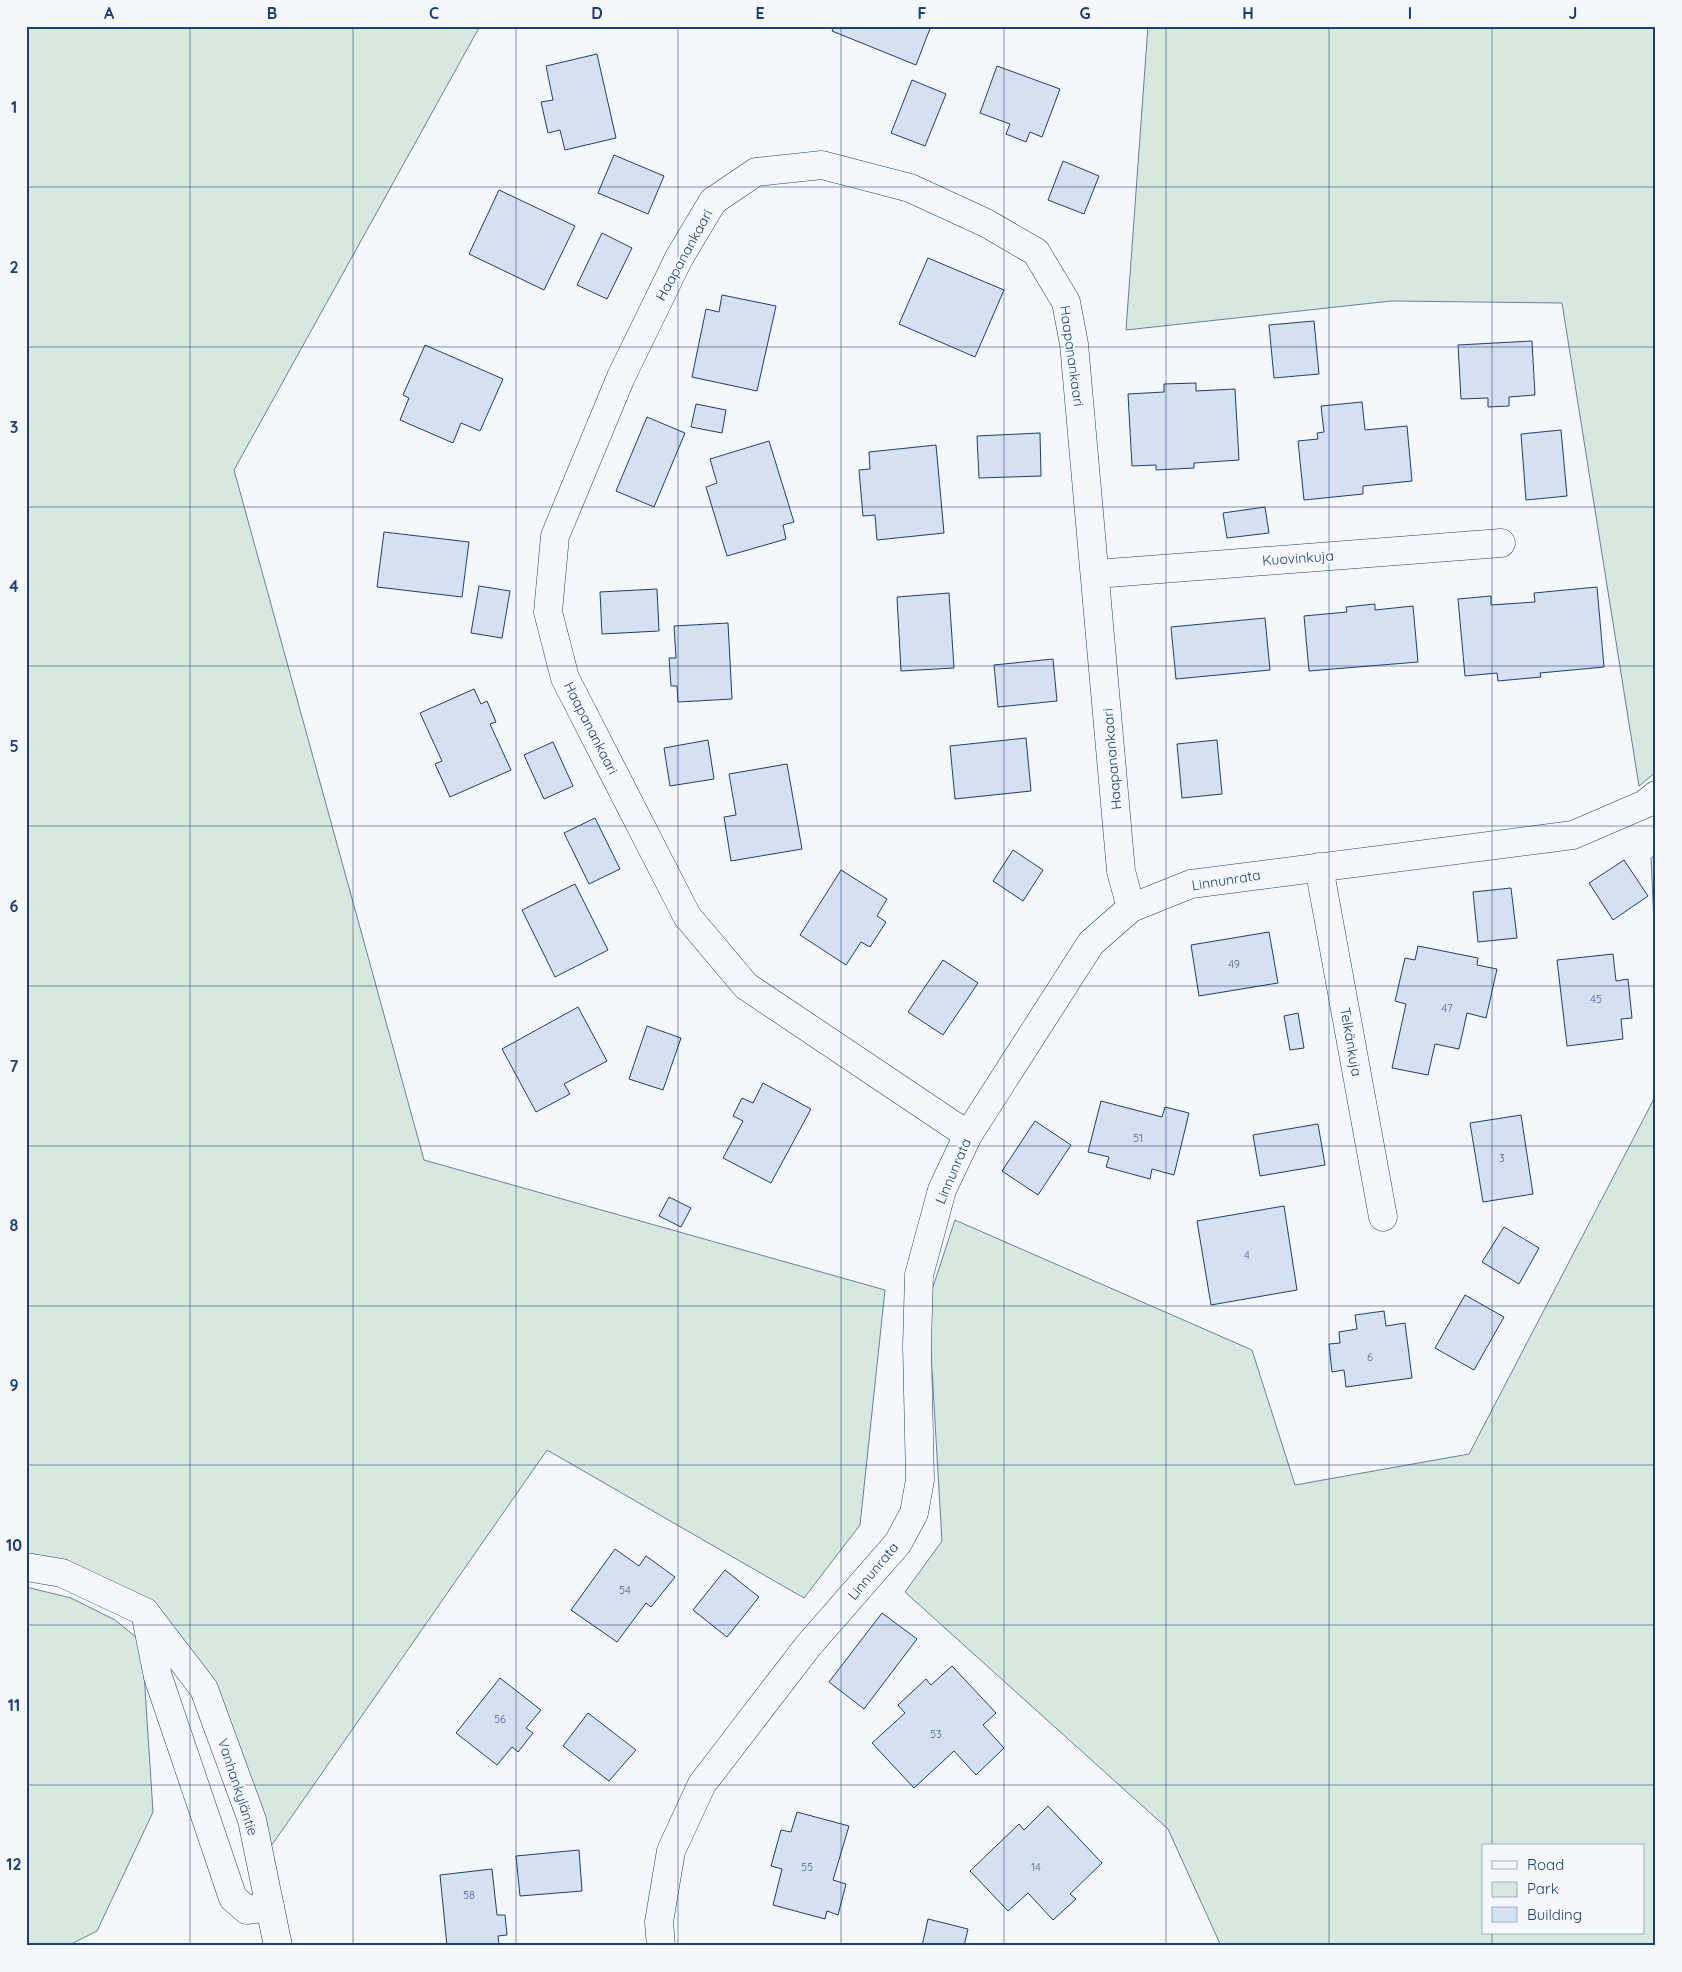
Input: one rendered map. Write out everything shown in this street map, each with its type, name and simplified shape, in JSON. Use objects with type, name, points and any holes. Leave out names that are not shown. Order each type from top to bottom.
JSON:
[{"type":"street","name":"Haapanankaari","points":[[968,1135],[746,986],[687,916],[565,678],[548,612],[555,536],[621,377],[679,258],[713,201],[756,172],[822,165],[910,188],[986,223],[1036,252],[1066,302],[1074,344],[1121,871],[1131,908]]},
{"type":"street","name":"Kuovinkuja","points":[[1096,574],[1501,543]]},
{"type":"street","name":"Linnunrata","points":[[661,1946],[659,1922],[671,1851],[702,1784],[808,1646],[898,1543],[914,1514],[920,1480],[917,1346],[919,1276],[942,1190],[968,1135],[1090,943],[1131,908],[1191,884],[1572,835],[1645,804],[1656,795]]},
{"type":"street","name":"Telkänkuja","points":[[1319,867],[1383,1217]]},
{"type":"street","points":[[26,1567],[62,1573],[145,1612],[158,1677],[233,1898],[247,1910],[270,1907]]},
{"type":"street","name":"Vanhankyläntie","points":[[145,1612],[204,1689],[252,1820],[278,1946]]},
{"type":"green space","points":[[26,26],[480,26],[234,470],[424,1160],[885,1290],[860,1525],[804,1598],[547,1450],[260,1862],[204,1689],[145,1612],[26,1568]]},
{"type":"green space","points":[[1148,26],[1656,26],[1656,772],[1639,786],[1562,303],[1391,301],[1126,330]]},
{"type":"green space","points":[[1656,854],[1656,968],[1651,858]]},
{"type":"green space","points":[[1656,1095],[1656,1946],[1221,1946],[1168,1829],[905,1592],[942,1541],[928,1302],[955,1220],[1252,1350],[1295,1485],[1469,1454]]},
{"type":"green space","points":[[26,1587],[71,1598],[115,1620],[142,1642],[153,1812],[97,1931],[67,1946],[26,1946]]},
{"type":"building","points":[[834,26],[931,26],[916,65],[832,31]]},
{"type":"building","points":[[597,54],[616,138],[565,150],[560,130],[548,133],[541,102],[553,100],[546,66]]},
{"type":"building","points":[[997,66],[1060,89],[1042,137],[1030,132],[1026,142],[1006,134],[1010,124],[980,113]]},
{"type":"building","points":[[912,80],[946,94],[925,146],[891,133]]},
{"type":"building","points":[[614,155],[664,176],[648,214],[598,193]]},
{"type":"building","points":[[1063,161],[1099,176],[1084,214],[1048,200]]},
{"type":"building","points":[[499,190],[575,226],[544,290],[469,254]]},
{"type":"building","points":[[602,233],[632,248],[607,299],[577,285]]},
{"type":"building","points":[[928,258],[1004,290],[975,357],[899,324]]},
{"type":"building","points":[[722,295],[776,306],[757,391],[692,377],[706,309],[719,312]]},
{"type":"building","points":[[1314,321],[1319,374],[1274,378],[1269,325]]},
{"type":"building","points":[[1532,341],[1535,395],[1509,397],[1509,406],[1488,407],[1488,398],[1461,399],[1458,345]]},
{"type":"building","points":[[425,345],[503,379],[480,431],[461,423],[453,443],[400,420],[409,398],[403,395]]},
{"type":"building","points":[[1196,383],[1196,391],[1235,389],[1239,460],[1194,463],[1194,468],[1156,470],[1156,465],[1132,466],[1128,394],[1164,392],[1164,384]]},
{"type":"building","points":[[1362,402],[1365,430],[1407,426],[1412,481],[1363,486],[1363,494],[1304,500],[1298,441],[1318,439],[1317,433],[1324,432],[1321,406]]},
{"type":"building","points":[[696,404],[726,410],[722,433],[691,427]]},
{"type":"building","points":[[647,417],[685,433],[654,507],[616,491]]},
{"type":"building","points":[[1561,430],[1567,496],[1526,500],[1521,434]]},
{"type":"building","points":[[1040,433],[1041,476],[979,478],[977,436]]},
{"type":"building","points":[[769,441],[794,522],[783,525],[786,539],[727,556],[706,487],[717,483],[710,459]]},
{"type":"building","points":[[936,445],[944,533],[877,540],[875,515],[863,516],[859,470],[870,469],[869,452]]},
{"type":"building","points":[[1265,507],[1269,533],[1227,538],[1223,513]]},
{"type":"building","points":[[384,532],[469,542],[462,597],[377,587]]},
{"type":"building","points":[[479,586],[510,591],[502,638],[471,633]]},
{"type":"building","points":[[1597,587],[1604,667],[1540,673],[1541,677],[1498,681],[1497,673],[1465,676],[1458,599],[1491,596],[1491,605],[1535,602],[1534,593]]},
{"type":"building","points":[[657,589],[659,631],[602,634],[600,592]]},
{"type":"building","points":[[949,593],[954,668],[901,671],[897,597]]},
{"type":"building","points":[[1375,604],[1375,610],[1413,606],[1418,662],[1309,671],[1304,616],[1347,612],[1346,607]]},
{"type":"building","points":[[1265,618],[1270,670],[1176,679],[1171,627]]},
{"type":"building","points":[[728,623],[732,699],[678,702],[677,686],[671,686],[669,658],[676,658],[674,626]]},
{"type":"building","points":[[1053,659],[1057,701],[998,707],[994,665]]},
{"type":"building","points":[[474,689],[481,704],[487,701],[496,722],[490,724],[511,770],[450,797],[435,764],[442,761],[420,713]]},
{"type":"building","points":[[1026,738],[1031,791],[955,799],[950,746]]},
{"type":"building","points":[[708,740],[714,779],[670,786],[664,748]]},
{"type":"building","points":[[1217,740],[1222,794],[1182,798],[1177,744]]},
{"type":"building","points":[[553,742],[573,786],[544,799],[524,755]]},
{"type":"building","points":[[787,764],[802,849],[731,861],[724,817],[736,815],[729,774]]},
{"type":"building","points":[[595,818],[620,869],[589,884],[564,833]]},
{"type":"building","points":[[1013,850],[1043,870],[1023,901],[993,881]]},
{"type":"building","points":[[1624,860],[1648,896],[1613,920],[1589,883]]},
{"type":"building","points":[[841,870],[887,899],[877,916],[886,922],[870,947],[861,942],[846,965],[800,935]]},
{"type":"building","points":[[575,884],[608,950],[555,977],[522,910]]},
{"type":"building","points":[[1511,888],[1517,938],[1478,942],[1473,892]]},
{"type":"building","points":[[1269,932],[1278,983],[1199,996],[1191,945]]},
{"type":"building","points":[[1418,946],[1478,958],[1477,965],[1497,969],[1486,1018],[1467,1013],[1459,1049],[1435,1044],[1428,1075],[1392,1068],[1406,1004],[1395,1001],[1405,958],[1415,960]]},
{"type":"building","points":[[1613,954],[1616,981],[1628,979],[1632,1018],[1621,1019],[1623,1039],[1567,1046],[1557,960]]},
{"type":"building","points":[[943,960],[978,983],[943,1035],[908,1012]]},
{"type":"building","points":[[578,1007],[607,1061],[564,1084],[570,1094],[536,1112],[502,1049]]},
{"type":"building","points":[[1298,1013],[1304,1048],[1290,1050],[1284,1016]]},
{"type":"building","points":[[647,1026],[681,1038],[663,1090],[629,1079]]},
{"type":"building","points":[[763,1083],[811,1109],[771,1183],[723,1158],[743,1121],[733,1116],[742,1098],[753,1103]]},
{"type":"building","points":[[1101,1101],[1162,1117],[1165,1107],[1189,1113],[1174,1175],[1152,1169],[1150,1179],[1106,1167],[1109,1157],[1088,1152]]},
{"type":"building","points":[[1521,1115],[1533,1194],[1483,1202],[1470,1123]]},
{"type":"building","points":[[1035,1121],[1071,1145],[1038,1195],[1002,1171]]},
{"type":"building","points":[[1318,1124],[1325,1165],[1260,1176],[1253,1135]]},
{"type":"building","points":[[669,1197],[691,1208],[681,1227],[659,1216]]},
{"type":"building","points":[[1284,1206],[1297,1290],[1211,1305],[1197,1221]]},
{"type":"building","points":[[1504,1227],[1539,1248],[1519,1284],[1482,1262]]},
{"type":"building","points":[[1465,1295],[1504,1317],[1474,1370],[1435,1348]]},
{"type":"building","points":[[1384,1311],[1386,1326],[1405,1323],[1412,1378],[1346,1387],[1344,1370],[1332,1372],[1329,1344],[1340,1343],[1339,1332],[1357,1329],[1355,1315]]},
{"type":"building","points":[[615,1549],[639,1566],[646,1556],[675,1577],[651,1607],[646,1603],[617,1642],[571,1610]]},
{"type":"building","points":[[725,1570],[759,1597],[727,1637],[693,1610]]},
{"type":"building","points":[[882,1613],[917,1639],[864,1709],[829,1682]]},
{"type":"building","points":[[952,1666],[996,1713],[983,1725],[1004,1748],[976,1775],[954,1751],[914,1788],[872,1743],[905,1713],[898,1705],[926,1679],[931,1685]]},
{"type":"building","points":[[500,1678],[541,1710],[526,1728],[533,1733],[518,1752],[512,1747],[497,1765],[456,1733]]},
{"type":"building","points":[[588,1713],[636,1750],[609,1781],[563,1746]]},
{"type":"building","points":[[1048,1806],[1102,1863],[1070,1894],[1076,1899],[1053,1920],[1028,1893],[1008,1911],[970,1871],[1019,1824],[1024,1830]]},
{"type":"building","points":[[797,1812],[849,1826],[833,1880],[846,1884],[838,1915],[827,1911],[825,1919],[773,1905],[782,1869],[771,1866],[781,1830],[791,1832]]},
{"type":"building","points":[[579,1850],[582,1891],[520,1896],[516,1856]]},
{"type":"building","points":[[492,1869],[497,1915],[505,1915],[507,1935],[498,1936],[499,1946],[447,1946],[440,1875]]},
{"type":"building","points":[[928,1919],[968,1929],[964,1946],[922,1946]]}]
